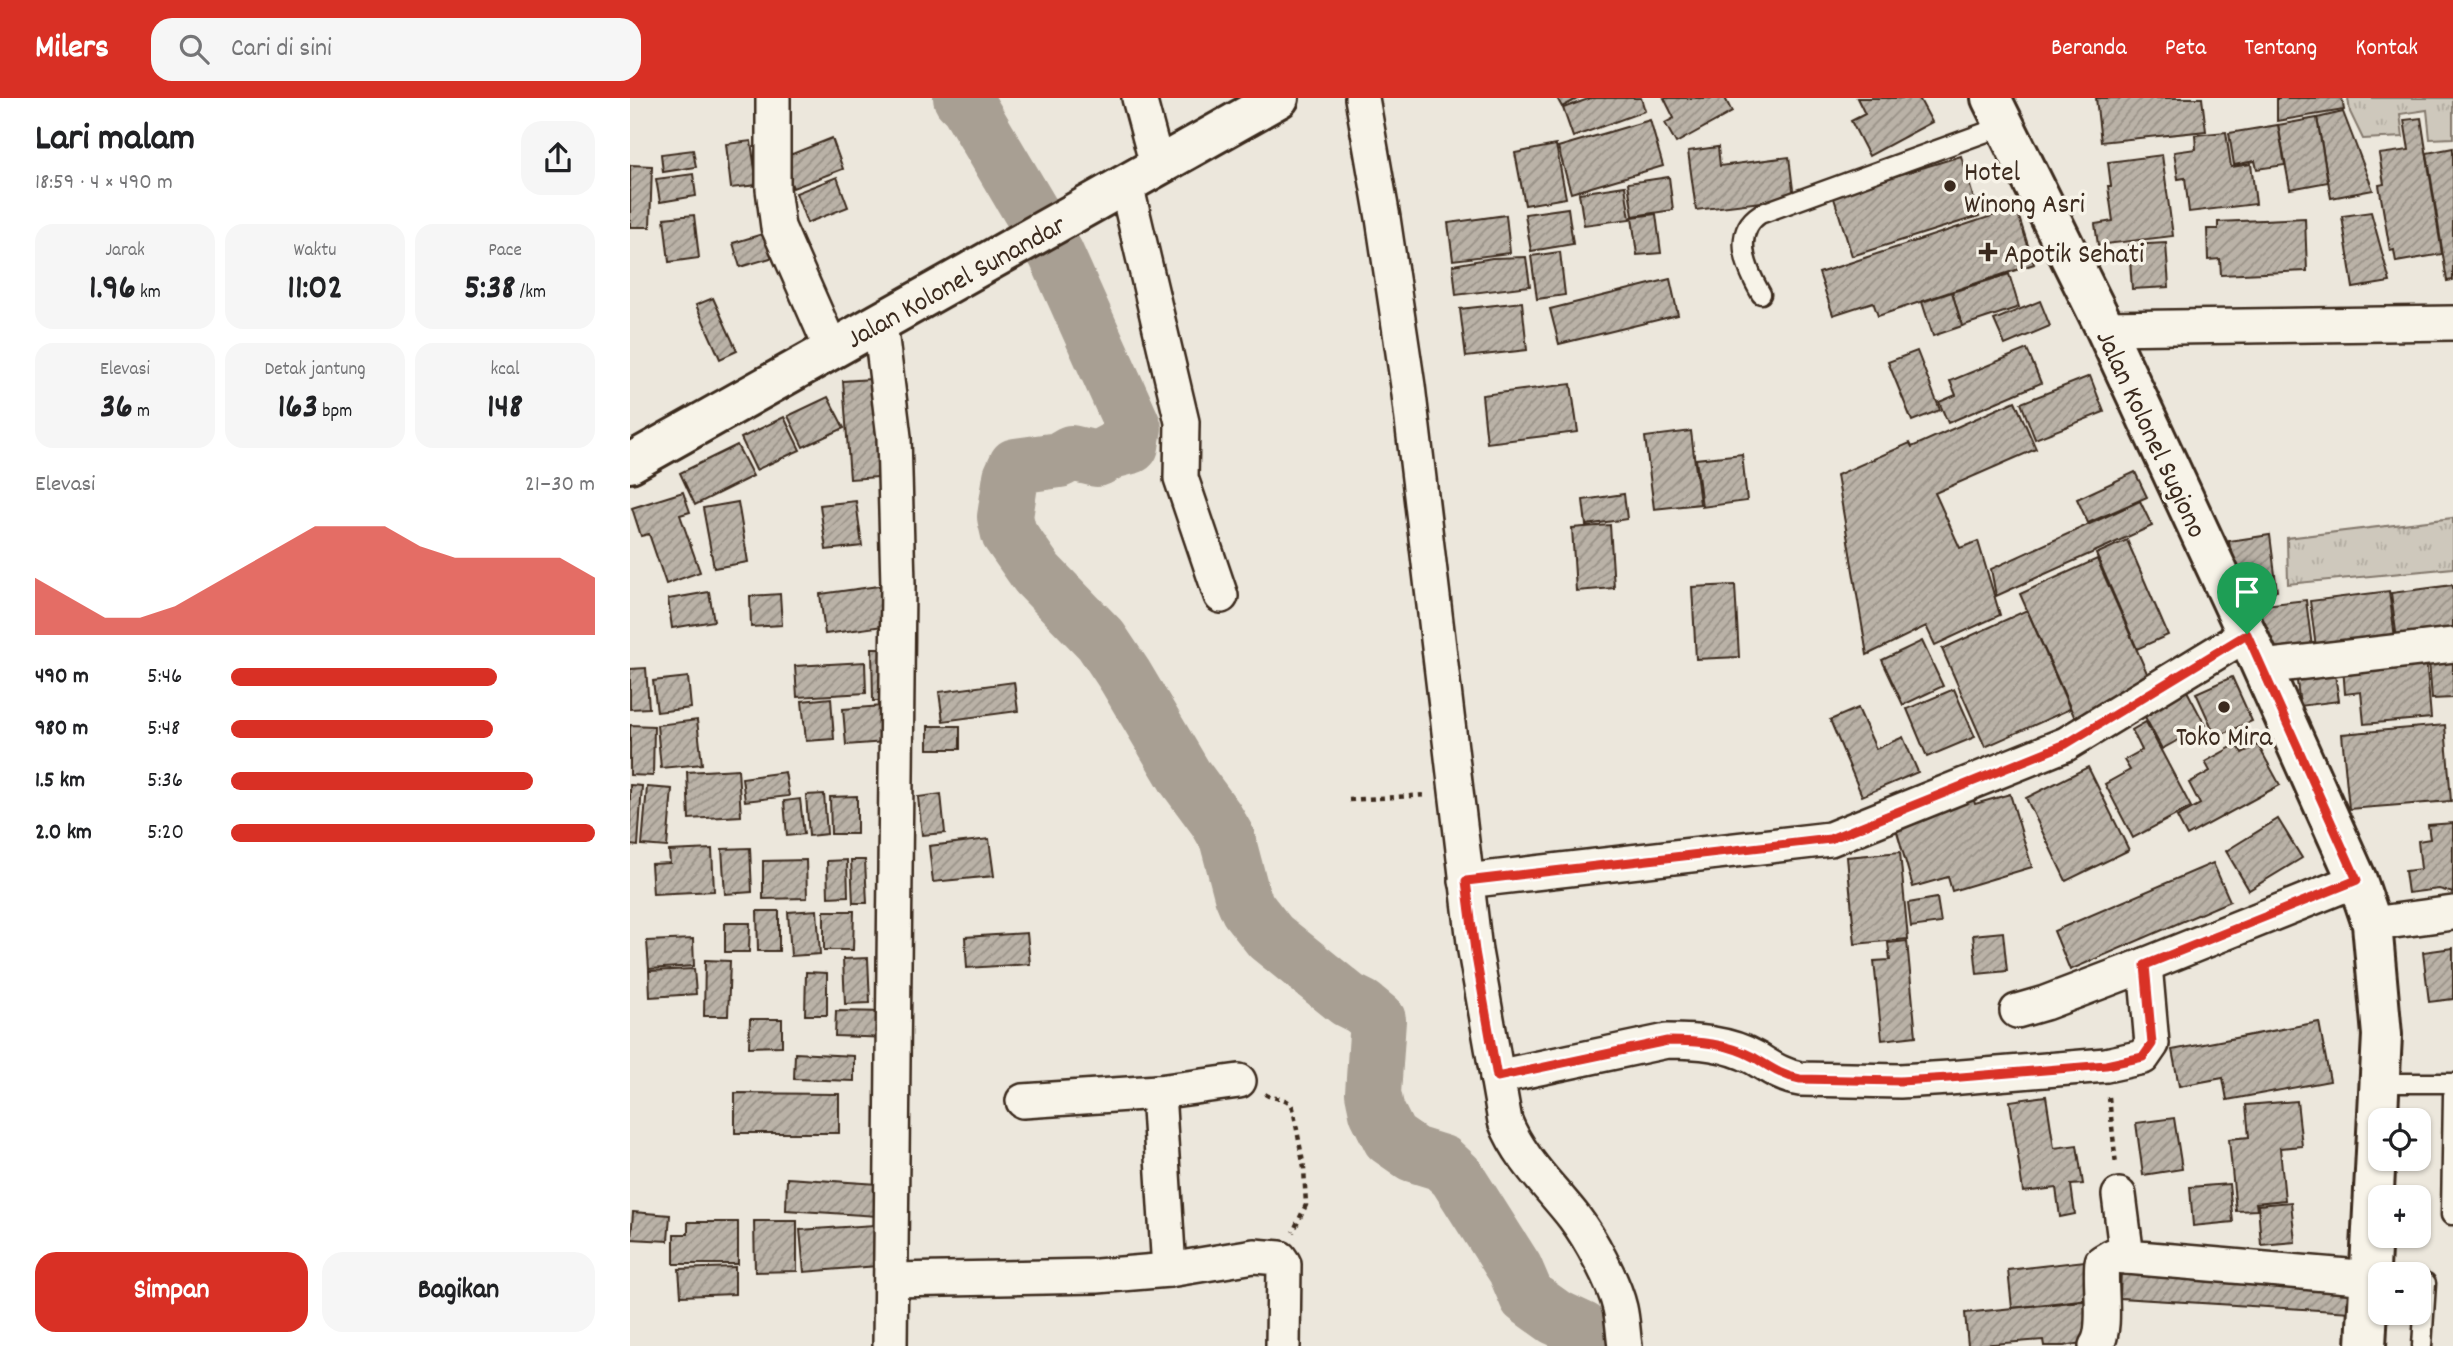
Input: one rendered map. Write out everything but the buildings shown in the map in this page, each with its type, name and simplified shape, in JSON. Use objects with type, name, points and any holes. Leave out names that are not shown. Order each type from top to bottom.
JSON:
[{"type":"main road","name":"Jalan Kolonel Sunandar","points":[[630,463],[1279,98]]},
{"type":"main road","name":"Jalan Kolonel Sugiono","points":[[1999,112],[2105,328],[2254,650],[2357,880],[2372,924],[2382,1035],[2375,1262]]},
{"type":"main road","name":"Jalan Kolonel Sugiono","points":[[2366,1346],[2369,1325]]},
{"type":"street","points":[[773,98],[773,189],[778,227],[832,350]]},
{"type":"street","points":[[1139,98],[1142,174],[1182,422],[1181,478],[1221,596]]},
{"type":"street","points":[[1362,98],[1408,387],[1475,951],[1504,1121],[1523,1157],[1576,1219],[1601,1261],[1620,1307],[1625,1346]]},
{"type":"street","points":[[880,323],[894,437],[898,585],[890,1346]]},
{"type":"street","points":[[2105,328],[2453,323]]},
{"type":"street","points":[[1466,881],[1830,839],[2066,744],[2254,650],[2453,645]]},
{"type":"street","points":[[2017,1011],[2145,965],[2357,880]]},
{"type":"street","points":[[2372,924],[2453,913]]},
{"type":"street","points":[[1497,1077],[1667,1041],[1722,1045],[1754,1057],[1779,1073],[1800,1079],[1900,1081],[2106,1065],[2143,1057],[2152,1044],[2145,965]]},
{"type":"street","points":[[1023,1101],[1158,1092],[1239,1081]]},
{"type":"street","points":[[1158,1092],[1169,1270]]},
{"type":"street","points":[[2119,1195],[2127,1257]]},
{"type":"street","points":[[892,1280],[1097,1276],[1169,1270],[1254,1256],[1280,1258],[1285,1271],[1283,1346]]},
{"type":"street","points":[[2095,1346],[2100,1339],[2101,1329],[2102,1262],[2112,1256],[2368,1277]]},
{"type":"lane","points":[[1761,294],[1749,273],[1745,253],[1745,232],[1749,221],[1999,112]]},
{"type":"lane","points":[[2381,1083],[2453,1083]]},
{"type":"lane","points":[[2453,1095],[2453,1215]]},
{"type":"lane","points":[[2422,1346],[2423,1325]]},
{"type":"path","points":[[1349,800],[1455,793]]},
{"type":"path","points":[[2106,1065],[2119,1195]]},
{"type":"path","points":[[1239,1081],[1262,1091],[1272,1099],[1283,1098],[1290,1102],[1293,1108],[1304,1168],[1306,1205],[1280,1258]]},
{"type":"green space","points":[[2348,98],[2453,98],[2453,138],[2430,139],[2427,110],[2400,114],[2403,137],[2363,139],[2350,112]]},
{"type":"green space","points":[[2453,518],[2453,568],[2288,584],[2287,538]]},
{"type":"waterway","points":[[961,98],[968,105],[1056,254],[1134,428],[1131,446],[1112,451],[1097,459],[1071,453],[1059,460],[1016,466],[1011,477],[1005,517],[1009,534],[1037,574],[1101,640],[1125,676],[1185,777],[1227,838],[1248,909],[1270,937],[1348,1000],[1378,1020],[1373,1093],[1377,1112],[1390,1138],[1413,1154],[1442,1163],[1456,1176],[1515,1269],[1527,1297],[1555,1317],[1583,1330],[1595,1346]]},
{"type":"place","name":"Hotel Winong Asri","points":[[1950,186]]},
{"type":"place","name":"Apotik Sehati","points":[[1988,252]]},
{"type":"place","name":"Toko Mira","points":[[2224,707]]},
{"type":"route","points":[[2247,634],[2357,880],[2145,965],[2152,1044],[2143,1057],[2106,1065],[1949,1078],[1900,1081],[1800,1079],[1789,1077],[1769,1068],[1754,1057],[1722,1045],[1667,1041],[1497,1077],[1466,881],[1830,839],[2066,744],[2247,634]]}]
